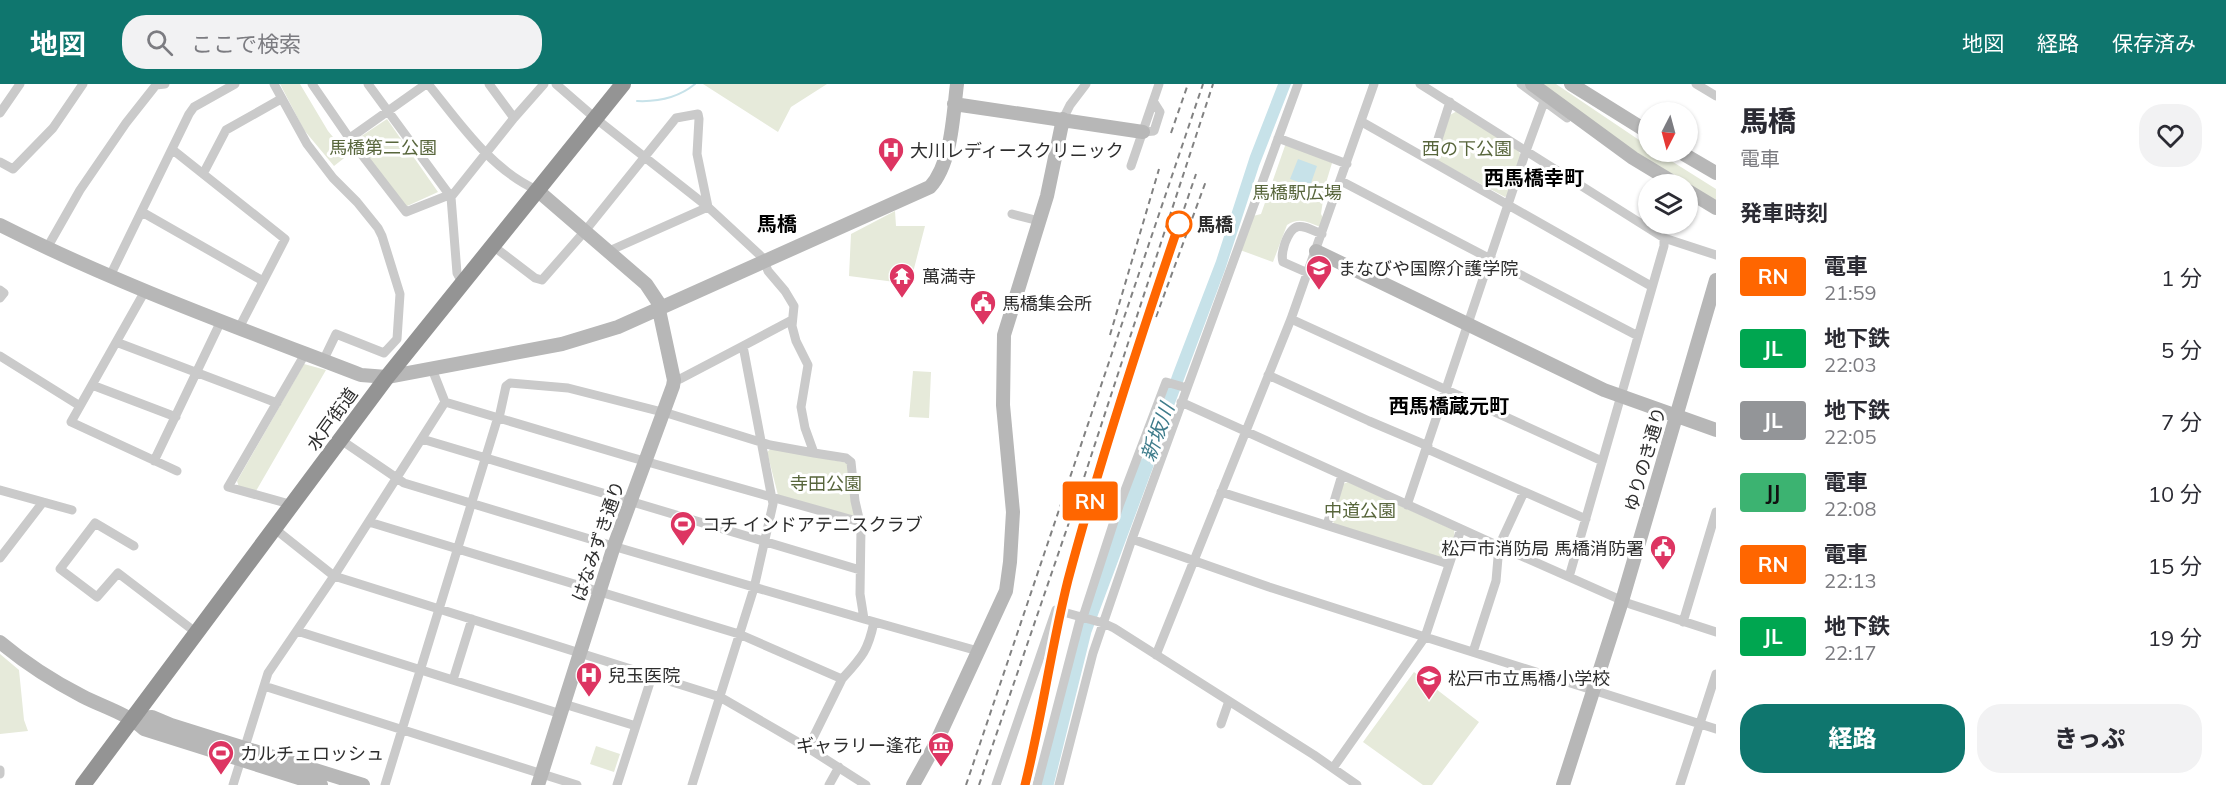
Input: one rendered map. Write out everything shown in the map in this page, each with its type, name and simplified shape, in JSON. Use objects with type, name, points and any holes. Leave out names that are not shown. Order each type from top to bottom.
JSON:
[{"type":"highway","name":"水戸街道","points":[[83,785],[198,634],[387,377],[622,84]]},
{"type":"street","points":[[0,113],[4,99],[20,84]]},
{"type":"street","points":[[0,162],[13,169],[53,128],[83,84]]},
{"type":"street","points":[[47,248],[80,190],[126,123],[156,85],[165,84]]},
{"type":"street","points":[[110,276],[194,107],[235,84]]},
{"type":"street","points":[[274,84],[307,144],[333,178],[378,228],[391,261],[400,294],[397,339],[384,353],[336,334],[324,361]]},
{"type":"street","points":[[312,84],[406,212],[450,196],[544,84]]},
{"type":"street","points":[[368,84],[450,196],[458,273],[463,284]]},
{"type":"street","points":[[350,138],[427,84],[486,154],[537,190]]},
{"type":"street","points":[[489,84],[514,118]]},
{"type":"street","points":[[556,84],[595,118],[708,207],[757,251],[768,271],[785,291],[794,306],[792,320],[796,341],[808,365],[801,407],[805,428],[814,453]]},
{"type":"street","points":[[0,225],[145,291],[305,354],[361,375],[387,377],[583,338],[618,327],[930,187],[945,164],[957,84]]},
{"type":"street","points":[[913,785],[934,747],[1006,591],[1013,512],[1003,405],[1003,348],[1007,326],[1047,196],[1063,119],[1070,105],[1086,84]]},
{"type":"street","points":[[1131,166],[1159,84]]},
{"type":"street","points":[[1059,785],[1101,622],[1298,84]]},
{"type":"street","points":[[1156,655],[1291,319],[1374,84]]},
{"type":"street","points":[[1420,84],[1664,238],[1716,255]]},
{"type":"street","points":[[1521,84],[1589,133],[1659,174]]},
{"type":"street","points":[[1532,84],[1633,158]]},
{"type":"street","points":[[1571,84],[1638,126]]},
{"type":"street","points":[[1696,84],[1716,96]]},
{"type":"street","points":[[203,174],[225,130],[281,99]]},
{"type":"street","points":[[1431,161],[1450,102]]},
{"type":"street","points":[[1407,505],[1544,102]]},
{"type":"street","points":[[954,104],[1143,132]]},
{"type":"street","points":[[493,246],[535,278],[542,280],[585,231],[676,118],[698,114],[697,154],[708,207]]},
{"type":"street","points":[[1362,122],[1651,286]]},
{"type":"street","points":[[1278,138],[1347,164]]},
{"type":"street","points":[[173,150],[285,239],[239,328]]},
{"type":"street","points":[[1697,162],[1716,173]]},
{"type":"street","points":[[1341,181],[1638,336]]},
{"type":"street","name":"はなみずき通り","points":[[537,190],[646,284],[658,300],[662,308],[660,309],[674,380],[614,546],[540,779]]},
{"type":"street","points":[[1698,197],[1716,208]]},
{"type":"street","points":[[609,251],[708,207]]},
{"type":"street","points":[[142,212],[263,281]]},
{"type":"street","points":[[1012,214],[1039,221]]},
{"type":"street","points":[[1308,273],[1283,262],[1282,253],[1289,231],[1301,226],[1322,234]]},
{"type":"street","points":[[1569,578],[1664,246],[1664,238]]},
{"type":"street","points":[[1316,251],[1620,397],[1716,430]]},
{"type":"street","name":"ゆりのき通り","points":[[1563,785],[1622,601],[1716,280]]},
{"type":"street","points":[[0,290],[4,293],[0,298]]},
{"type":"street","points":[[145,291],[71,422],[177,471]]},
{"type":"street","points":[[1291,319],[1602,461]]},
{"type":"street","points":[[674,380],[680,380],[792,320]]},
{"type":"street","points":[[154,461],[221,321]]},
{"type":"street","points":[[116,342],[277,403]]},
{"type":"street","points":[[692,785],[754,588],[773,498],[743,346]]},
{"type":"street","points":[[293,505],[228,487],[305,354]]},
{"type":"street","points":[[0,356],[80,406]]},
{"type":"street","points":[[432,369],[445,402]]},
{"type":"street","points":[[1269,375],[1586,519]]},
{"type":"street","points":[[1037,785],[1082,617],[1119,506],[1166,382],[1187,388]]},
{"type":"street","points":[[385,785],[487,458],[506,386],[510,383],[568,388],[762,442],[850,460],[860,522],[860,594],[869,620],[870,642],[865,654],[842,679],[808,748]]},
{"type":"street","points":[[92,386],[176,417]]},
{"type":"street","points":[[445,402],[860,522]]},
{"type":"street","points":[[233,785],[268,673],[334,576],[445,402]]},
{"type":"street","points":[[1181,402],[1622,601],[1716,632]]},
{"type":"street","points":[[422,438],[860,570]]},
{"type":"street","points":[[341,440],[404,483],[754,588],[978,651]]},
{"type":"street","points":[[1327,525],[1342,475]]},
{"type":"street","points":[[0,503],[3,492],[72,510]]},
{"type":"street","points":[[1221,492],[1449,564]]},
{"type":"street","points":[[1473,652],[1496,581],[1499,546],[1524,492]]},
{"type":"street","points":[[1,556],[43,502]]},
{"type":"street","points":[[1683,622],[1716,512]]},
{"type":"street","points":[[369,522],[739,634],[842,679]]},
{"type":"street","points":[[134,546],[95,523],[60,569],[97,597],[118,573],[198,634]]},
{"type":"street","points":[[275,529],[334,576],[720,697],[866,785]]},
{"type":"street","points":[[1333,768],[1425,637],[1461,529]]},
{"type":"street","points":[[1132,539],[1279,591],[1716,729]]},
{"type":"street","points":[[996,785],[1056,610],[1101,622],[1229,700],[1357,785]]},
{"type":"street","points":[[453,680],[472,619]]},
{"type":"street","points":[[297,631],[453,680],[636,726]]},
{"type":"street","points":[[0,642],[48,677],[133,719],[144,729],[159,735],[363,785]]},
{"type":"street","points":[[1680,785],[1716,674]]},
{"type":"street","points":[[617,785],[652,676]]},
{"type":"street","points":[[264,686],[403,730],[540,779],[577,785]]},
{"type":"street","points":[[1221,724],[1229,700]]},
{"type":"street","points":[[242,754],[314,784]]},
{"type":"street","points":[[830,785],[839,767]]},
{"type":"green space","points":[[280,84],[300,84],[328,131],[348,155],[334,166],[304,130]]},
{"type":"green space","points":[[703,84],[827,84],[791,107],[778,132]]},
{"type":"green space","points":[[1539,84],[1556,84],[1638,139],[1638,155]]},
{"type":"green space","name":"西の下公園","points":[[1457,111],[1518,150],[1521,156],[1508,195],[1505,197],[1436,158],[1450,115]]},
{"type":"green space","name":"馬橋第二公園","points":[[387,119],[438,192],[405,207],[354,141]]},
{"type":"green space","name":"馬橋駅広場","points":[[1286,143],[1332,163],[1325,186],[1321,214],[1323,218],[1320,227],[1300,221],[1287,225],[1273,262],[1240,250],[1253,216],[1261,214]]},
{"type":"green space","points":[[1648,162],[1673,162],[1692,174],[1667,174]]},
{"type":"green space","points":[[1698,178],[1716,189],[1716,203],[1698,192]]},
{"type":"green space","points":[[895,211],[896,226],[925,226],[910,284],[849,276],[851,234]]},
{"type":"green space","points":[[304,364],[326,370],[256,491],[239,487],[237,481]]},
{"type":"green space","points":[[913,371],[931,372],[929,418],[909,417]]},
{"type":"green space","name":"寺田公園","points":[[772,448],[848,463],[855,514],[853,516],[778,495],[767,452]]},
{"type":"green space","name":"中道公園","points":[[1348,482],[1454,530],[1452,546],[1447,557],[1444,559],[1335,524],[1333,522],[1343,484]]},
{"type":"green space","points":[[0,654],[19,670],[24,720],[28,731],[0,734]]},
{"type":"green space","points":[[1414,672],[1479,722],[1432,785],[1423,785],[1363,742]]},
{"type":"green space","points":[[596,746],[620,754],[614,772],[590,764]]},
{"type":"water","points":[[1278,84],[1291,84],[1259,166],[1225,270],[1144,486],[1135,481],[1216,261],[1250,156]]},
{"type":"water","points":[[1298,159],[1317,166],[1310,186],[1290,179]]},
{"type":"waterway","points":[[637,101],[668,98],[682,93],[695,84]]},
{"type":"waterway","name":"新坂川","points":[[1046,785],[1084,631],[1146,465]]},
{"type":"railway","points":[[1171,133],[1188,84]]},
{"type":"railway","points":[[966,785],[1203,84]]},
{"type":"railway","points":[[979,785],[1076,502],[1213,84]]},
{"type":"railway","points":[[1110,335],[1159,169]]},
{"type":"railway","points":[[1025,785],[1062,606],[1096,478],[1196,174]]},
{"type":"railway","points":[[1156,317],[1206,181]]},
{"type":"train","name":"RN","points":[[1025,785],[1068,583],[1088,506],[1126,382],[1179,224]]},
{"type":"place","name":"大川レディースクリニック","points":[[891,173]]},
{"type":"place","name":"馬橋","points":[[1179,224]]},
{"type":"place","name":"まなびや国際介護学院","points":[[1319,291]]},
{"type":"place","name":"萬満寺","points":[[902,299]]},
{"type":"place","name":"馬橋集会所","points":[[983,326]]},
{"type":"place","name":"コチ インドアテニスクラブ","points":[[683,547]]},
{"type":"place","name":"松戸市消防局 馬橋消防署","points":[[1663,571]]},
{"type":"place","name":"兒玉医院","points":[[589,698]]},
{"type":"place","name":"松戸市立馬橋小学校","points":[[1429,701]]},
{"type":"place","name":"ギャラリー逢花","points":[[941,768]]},
{"type":"place","name":"カルチェロッシュ","points":[[221,776]]},
{"type":"district","name":"西馬橋幸町","points":[[1534,177]]},
{"type":"district","name":"馬橋","points":[[777,223]]},
{"type":"district","name":"西馬橋蔵元町","points":[[1449,405]]}]
